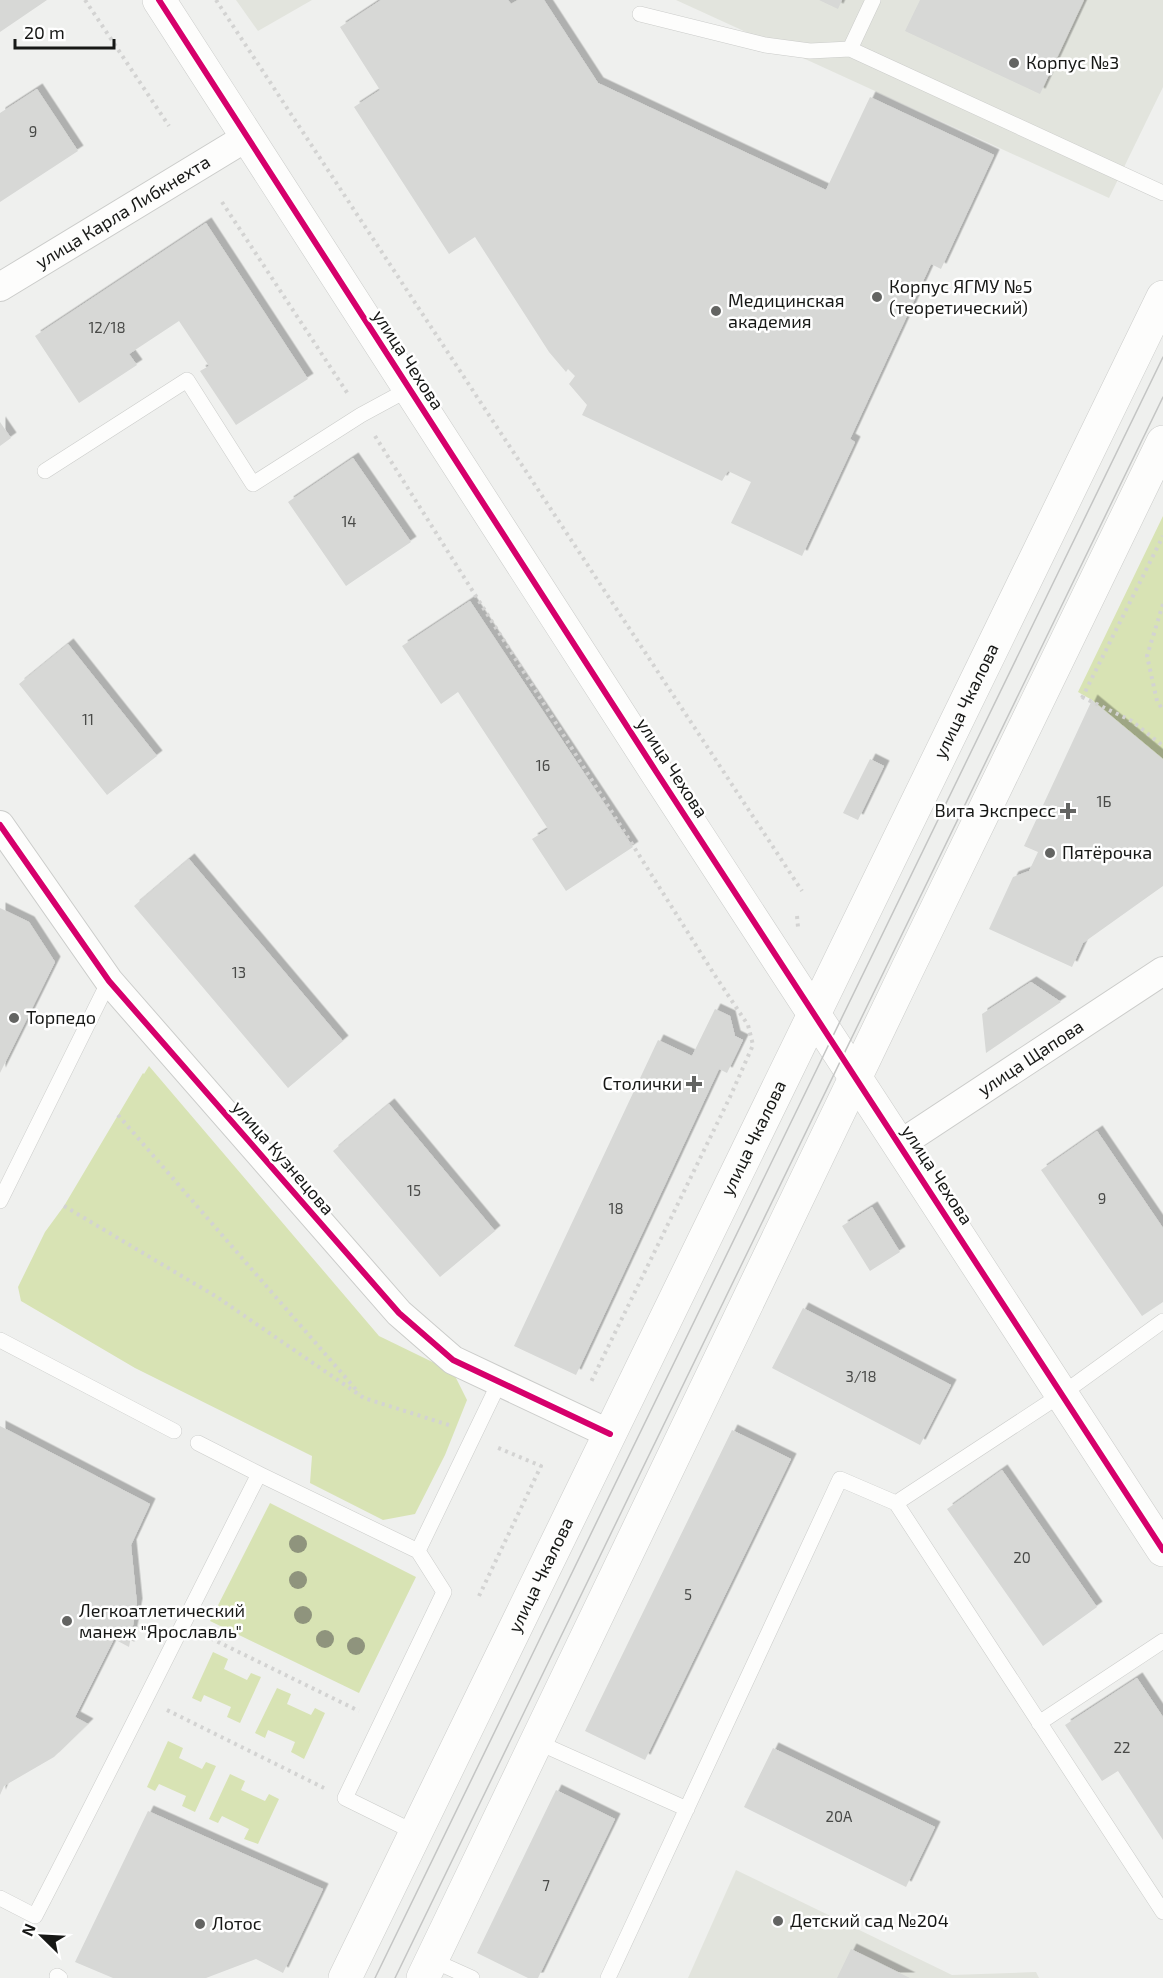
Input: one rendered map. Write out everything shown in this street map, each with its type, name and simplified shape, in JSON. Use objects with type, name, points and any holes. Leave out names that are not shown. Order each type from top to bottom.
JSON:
[{"type":"main road","name":"улица Чехова","points":[[159,0],[1163,1550]]},
{"type":"main road","name":"улица Чкалова","points":[[345,1978],[1163,297]]},
{"type":"main road","points":[[428,1969],[1163,442]]},
{"type":"street","name":"улица Карла Либкнехта","points":[[0,287],[247,137]]},
{"type":"street","name":"улица Кузнецова","points":[[1,827],[109,981],[399,1313],[453,1360],[610,1434]]},
{"type":"street","name":"улица Щапова","points":[[899,1145],[1163,972]]},
{"type":"lane","points":[[850,49],[873,0]]},
{"type":"lane","points":[[640,14],[765,45],[810,51],[850,49],[1163,194]]},
{"type":"lane","points":[[45,471],[187,380],[253,484],[362,415],[409,389]]},
{"type":"lane","points":[[0,1201],[109,981]]},
{"type":"lane","points":[[897,1503],[1062,1394],[1163,1321]]},
{"type":"lane","points":[[0,1340],[174,1431]]},
{"type":"lane","points":[[418,1551],[499,1383]]},
{"type":"lane","points":[[198,1443],[418,1551],[444,1592],[345,1798],[416,1833]]},
{"type":"lane","points":[[0,1898],[35,1916],[108,1776],[144,1699],[259,1474]]},
{"type":"lane","points":[[608,1978],[840,1479],[897,1503],[1163,1912]]},
{"type":"lane","points":[[1040,1722],[1163,1641]]},
{"type":"lane","points":[[537,1742],[687,1809]]},
{"type":"lane","points":[[428,1969],[472,1978]]},
{"type":"path","points":[[85,0],[169,126]]},
{"type":"path","points":[[216,0],[802,891]]},
{"type":"path","points":[[222,202],[362,415],[707,964],[748,1025],[753,1045],[725,1108],[590,1384]]},
{"type":"path","points":[[1082,698],[1163,536]]},
{"type":"path","points":[[1163,604],[1147,656],[1157,701],[1163,710]]},
{"type":"path","points":[[1074,694],[1132,721],[1163,745]]},
{"type":"path","points":[[118,1115],[364,1398]]},
{"type":"path","points":[[64,1206],[217,1297],[364,1398],[456,1428]]},
{"type":"path","points":[[479,1596],[542,1466],[492,1445]]},
{"type":"path","points":[[182,1625],[383,1722]]},
{"type":"path","points":[[144,1699],[345,1798]]},
{"type":"shaded area","points":[[236,0],[312,0],[258,31]]},
{"type":"shaded area","points":[[676,0],[1163,0],[1163,87],[1109,198]]},
{"type":"shaded area","name":"Детский сад №204","points":[[736,1870],[952,1975],[1036,1972],[1039,1978],[688,1978]]},
{"type":"green space","points":[[1163,516],[1163,761],[1125,732],[1092,700],[1078,692]]},
{"type":"green space","points":[[149,1066],[379,1336],[453,1372],[467,1400],[445,1455],[415,1514],[383,1520],[310,1483],[312,1456],[135,1368],[21,1301],[18,1287],[45,1232],[64,1206]]},
{"type":"green space","points":[[270,1503],[416,1577],[359,1693],[210,1621]]},
{"type":"green space","points":[[213,1652],[228,1659],[224,1669],[247,1680],[251,1673],[261,1677],[240,1723],[227,1717],[231,1707],[204,1695],[201,1702],[192,1698]]},
{"type":"green space","points":[[277,1688],[291,1694],[287,1704],[311,1715],[315,1708],[325,1713],[304,1759],[291,1752],[295,1742],[268,1730],[265,1738],[255,1733]]},
{"type":"green space","points":[[168,1741],[183,1748],[179,1758],[202,1769],[206,1762],[216,1766],[195,1812],[182,1806],[186,1796],[159,1784],[155,1791],[147,1787]]},
{"type":"green space","points":[[230,1774],[245,1781],[241,1790],[265,1801],[269,1794],[279,1799],[258,1844],[244,1839],[249,1829],[222,1816],[218,1823],[209,1819]]},
{"type":"building","points":[[0,0],[47,0],[0,32]]},
{"type":"building","name":"Корпус ЯГМУ №5 (теоретический)","points":[[381,0],[508,0],[511,4],[518,0],[544,0],[598,83],[826,190],[870,97],[994,155],[941,269],[931,264],[850,439],[855,442],[802,556],[731,523],[751,482],[728,471],[722,481],[582,415],[587,405],[569,384],[575,376],[568,369],[566,372],[549,352],[475,237],[449,254],[354,107],[380,90],[340,27]]},
{"type":"building","points":[[819,0],[842,0],[838,9]]},
{"type":"building","name":"Корпус №3","points":[[920,0],[1084,0],[1040,94],[905,31]]},
{"type":"building","points":[[37,89],[78,151],[0,202],[0,113]]},
{"type":"building","points":[[206,223],[308,379],[236,425],[200,371],[209,366],[179,321],[129,354],[137,365],[79,403],[35,336]]},
{"type":"building","points":[[0,422],[11,438],[0,446]]},
{"type":"building","points":[[353,458],[411,542],[346,586],[288,502]]},
{"type":"building","points":[[470,601],[633,847],[566,891],[532,839],[548,829],[458,692],[441,704],[402,646]]},
{"type":"building","points":[[68,644],[157,756],[107,795],[19,684]]},
{"type":"building","points":[[1092,700],[1163,759],[1163,886],[1083,943],[1072,967],[989,929],[1013,877],[1029,871],[1038,852],[1024,846]]},
{"type":"building","points":[[870,759],[884,766],[858,820],[843,813]]},
{"type":"building","points":[[189,859],[343,1041],[288,1088],[134,906]]},
{"type":"building","name":"Торпедо","points":[[0,908],[29,922],[55,962],[0,1073]]},
{"type":"building","points":[[1031,982],[1061,1002],[986,1053],[982,1014]]},
{"type":"building","points":[[715,1009],[730,1016],[735,1036],[743,1040],[727,1073],[719,1069],[576,1375],[514,1346],[658,1040],[692,1056]]},
{"type":"building","points":[[389,1104],[495,1231],[440,1277],[333,1151]]},
{"type":"building","points":[[1097,1131],[1163,1228],[1163,1302],[1142,1316],[1041,1170]]},
{"type":"building","points":[[872,1207],[900,1252],[870,1271],[842,1226]]},
{"type":"building","points":[[803,1308],[951,1385],[920,1445],[772,1368]]},
{"type":"building","name":"Легкоатлетический манеж \"Ярославль\"","points":[[0,1426],[150,1504],[131,1545],[137,1604],[129,1647],[114,1639],[75,1717],[88,1724],[54,1757],[4,1786],[0,1795]]},
{"type":"building","points":[[732,1430],[791,1459],[645,1760],[585,1731]]},
{"type":"building","points":[[1002,1470],[1097,1607],[1043,1646],[947,1509]]},
{"type":"building","points":[[1137,1678],[1163,1717],[1163,1840],[1118,1771],[1102,1781],[1065,1725]]},
{"type":"building","points":[[773,1748],[935,1827],[906,1887],[744,1807]]},
{"type":"building","points":[[556,1790],[615,1819],[538,1978],[528,1978],[477,1953]]},
{"type":"building","name":"Лотос","points":[[148,1811],[323,1889],[283,1973],[256,1959],[206,1978],[113,1978],[75,1962]]},
{"type":"building","name":"Детский сад №204","points":[[851,1949],[910,1978],[837,1978]]},
{"type":"tram line","points":[[375,1978],[1163,357]]},
{"type":"tram line","points":[[395,1978],[1163,397]]},
{"type":"cycle path","points":[[159,0],[657,773],[1163,1550]]},
{"type":"cycle path","points":[[0,825],[109,981],[399,1313],[453,1360],[610,1434]]},
{"type":"place","name":"Корпус №3","points":[[1014,63]]},
{"type":"place","name":"Корпус ЯГМУ №5 (теоретический)","points":[[877,297]]},
{"type":"place","name":"Медицинская академия","points":[[716,311]]},
{"type":"place","name":"Вита Экспресс","points":[[1068,811]]},
{"type":"place","name":"Пятёрочка","points":[[1050,853]]},
{"type":"place","name":"Торпедо","points":[[14,1018]]},
{"type":"place","name":"Столички","points":[[694,1084]]},
{"type":"place","name":"Легкоатлетический манеж \"Ярославль\"","points":[[67,1621]]},
{"type":"place","name":"Детский сад №204","points":[[778,1921]]},
{"type":"place","name":"Лотос","points":[[200,1924]]}]
